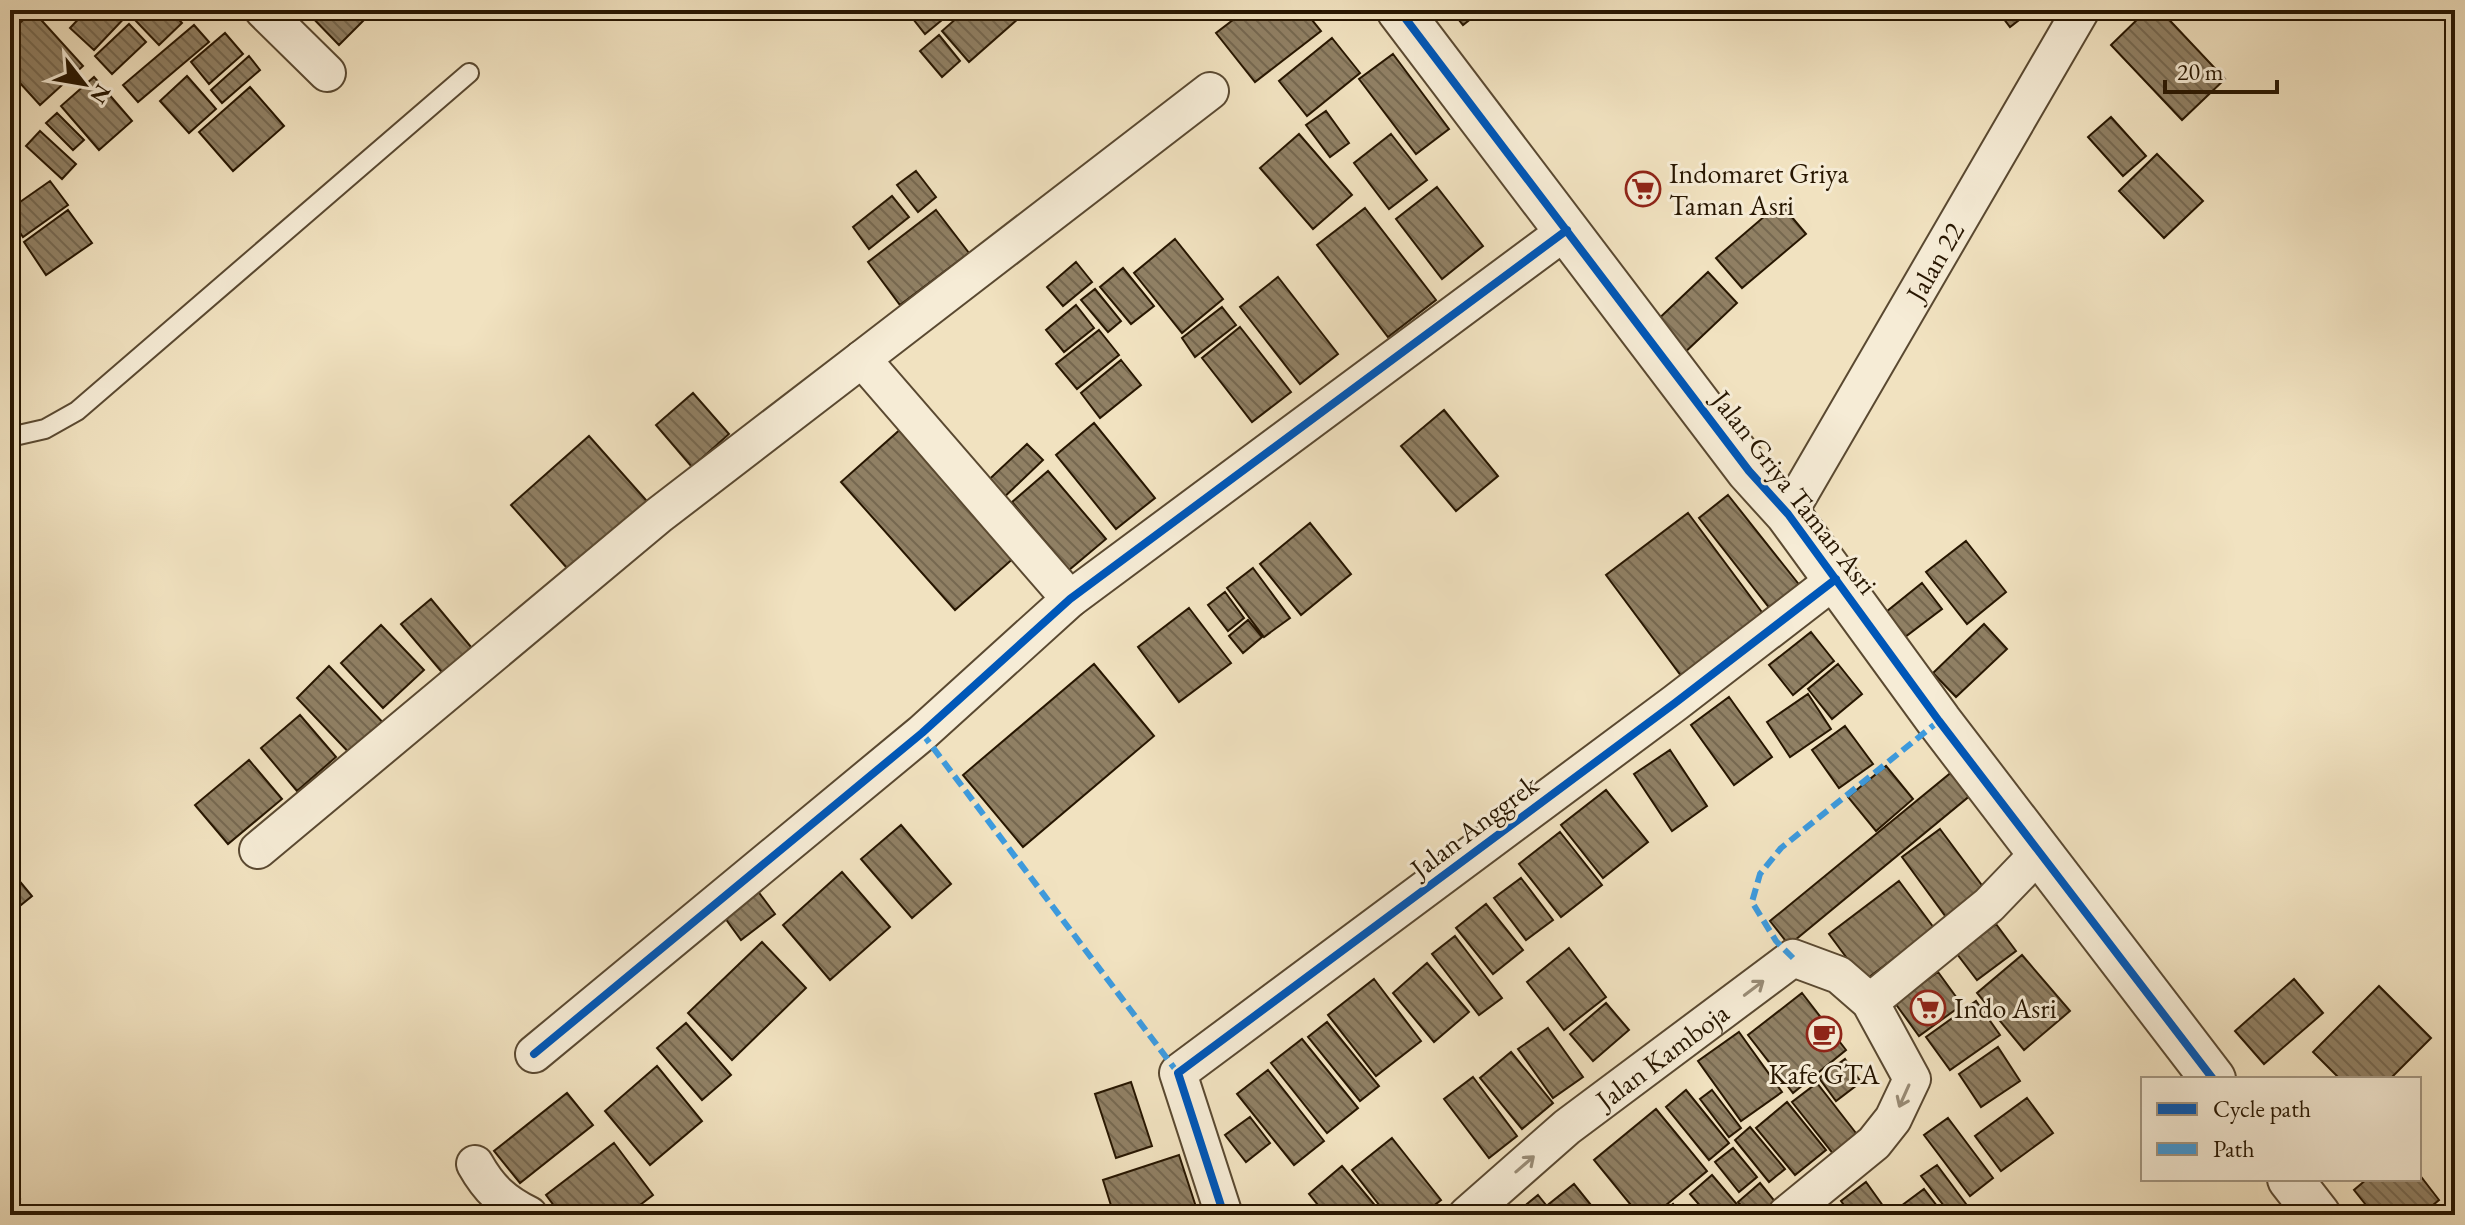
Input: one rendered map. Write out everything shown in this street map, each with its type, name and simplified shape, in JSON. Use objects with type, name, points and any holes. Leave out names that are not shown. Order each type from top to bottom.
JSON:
[{"type":"street","points":[[263,10],[327,73]]},
{"type":"street","name":"Jalan Griya Taman Asri","points":[[1399,10],[1749,471],[1788,514],[2039,853],[2211,1077]]},
{"type":"street","name":"Jalan 22","points":[[1788,514],[2081,10]]},
{"type":"street","points":[[258,850],[659,515],[1210,91]]},
{"type":"street","points":[[534,1054],[922,733],[1070,599],[1567,230]]},
{"type":"street","points":[[862,359],[1070,599]]},
{"type":"street","name":"Jalan Anggrek","points":[[1224,1215],[1178,1073],[1836,579]]},
{"type":"street","points":[[1786,1215],[1874,1143],[1893,1119],[1912,1079],[1870,1002],[1989,905],[2039,853]]},
{"type":"street","name":"Jalan Kamboja","points":[[1467,1215],[1567,1127],[1793,958],[1839,975],[1870,1002]]},
{"type":"street","points":[[475,1164],[489,1189],[529,1215]]},
{"type":"street","points":[[2292,1181],[2318,1215]]},
{"type":"lane","points":[[10,437],[45,429],[77,411],[469,73]]},
{"type":"building","points":[[87,10],[132,10],[94,50],[70,28]]},
{"type":"building","points":[[148,10],[170,10],[182,23],[159,45],[136,21]]},
{"type":"building","points":[[305,10],[374,10],[339,45]]},
{"type":"building","points":[[906,10],[954,10],[925,34]]},
{"type":"building","points":[[966,10],[1028,10],[969,62],[942,31]]},
{"type":"building","points":[[1246,10],[1304,10],[1321,31],[1255,82],[1216,33]]},
{"type":"building","points":[[1451,10],[1482,10],[1463,25]]},
{"type":"building","points":[[1997,10],[2032,10],[2010,27]]},
{"type":"building","points":[[2147,10],[2160,10],[2225,79],[2182,120],[2111,45]]},
{"type":"building","points":[[33,11],[83,66],[40,105],[10,72],[10,32]]},
{"type":"building","points":[[129,24],[146,42],[112,74],[95,56]]},
{"type":"building","points":[[194,25],[209,42],[138,102],[123,85]]},
{"type":"building","points":[[225,33],[243,54],[209,84],[191,62]]},
{"type":"building","points":[[939,35],[960,61],[942,77],[920,51]]},
{"type":"building","points":[[1332,38],[1360,73],[1307,116],[1279,81]]},
{"type":"building","points":[[1393,54],[1449,129],[1416,154],[1359,79]]},
{"type":"building","points":[[249,56],[260,70],[222,103],[211,90]]},
{"type":"building","points":[[187,76],[216,109],[189,133],[160,101]]},
{"type":"building","points":[[94,77],[132,121],[99,150],[61,106]]},
{"type":"building","points":[[250,87],[284,126],[233,171],[199,132]]},
{"type":"building","points":[[1326,111],[1349,143],[1330,157],[1306,125]]},
{"type":"building","points":[[57,113],[84,140],[73,150],[46,123]]},
{"type":"building","points":[[2111,117],[2146,156],[2123,176],[2088,137]]},
{"type":"building","points":[[40,131],[76,164],[62,179],[26,146]]},
{"type":"building","points":[[1299,134],[1352,195],[1313,229],[1260,168]]},
{"type":"building","points":[[1391,134],[1427,180],[1389,209],[1354,163]]},
{"type":"building","points":[[2157,154],[2203,201],[2164,238],[2119,191]]},
{"type":"building","points":[[916,171],[936,197],[918,212],[897,185]]},
{"type":"building","points":[[50,181],[68,205],[23,237],[10,218],[10,209]]},
{"type":"building","points":[[1437,187],[1483,246],[1442,279],[1396,219]]},
{"type":"building","points":[[892,196],[909,217],[869,249],[853,227]]},
{"type":"building","points":[[1780,203],[1806,234],[1742,288],[1716,258]]},
{"type":"building","points":[[1365,208],[1436,300],[1388,337],[1317,245]]},
{"type":"building","points":[[68,210],[92,243],[46,275],[24,242]]},
{"type":"building","points":[[936,210],[969,253],[900,305],[868,262]]},
{"type":"building","points":[[1175,239],[1223,299],[1182,333],[1134,273]]},
{"type":"building","points":[[1076,262],[1092,282],[1063,306],[1047,287]]},
{"type":"building","points":[[1123,268],[1154,306],[1131,324],[1100,287]]},
{"type":"building","points":[[1708,272],[1737,303],[1680,357],[1651,326]]},
{"type":"building","points":[[1278,277],[1338,354],[1300,384],[1240,307]]},
{"type":"building","points":[[1095,289],[1121,321],[1108,332],[1081,300]]},
{"type":"building","points":[[1076,305],[1094,328],[1064,352],[1046,330]]},
{"type":"building","points":[[1222,307],[1236,325],[1195,357],[1182,338]]},
{"type":"building","points":[[1240,327],[1291,392],[1252,422],[1202,358]]},
{"type":"building","points":[[1099,330],[1119,355],[1077,389],[1056,364]]},
{"type":"building","points":[[1121,360],[1141,385],[1100,418],[1081,393]]},
{"type":"building","points":[[693,393],[729,434],[692,467],[656,425]]},
{"type":"building","points":[[1444,410],[1498,476],[1456,511],[1401,446]]},
{"type":"building","points":[[1094,423],[1155,498],[1116,529],[1056,455]]},
{"type":"building","points":[[903,427],[1016,556],[955,610],[841,482]]},
{"type":"building","points":[[589,436],[653,508],[575,577],[511,505]]},
{"type":"building","points":[[1027,444],[1043,460],[997,504],[981,487]]},
{"type":"building","points":[[1048,471],[1106,539],[1069,570],[1012,502]]},
{"type":"building","points":[[1728,495],[1801,587],[1771,610],[1699,518]]},
{"type":"building","points":[[1688,513],[1767,619],[1685,681],[1606,575]]},
{"type":"building","points":[[1310,523],[1351,574],[1301,615],[1260,564]]},
{"type":"building","points":[[1966,541],[2006,592],[1967,624],[1926,572]]},
{"type":"building","points":[[1253,568],[1290,618],[1264,637],[1227,588]]},
{"type":"building","points":[[1922,583],[1942,609],[1905,637],[1886,612]]},
{"type":"building","points":[[1225,592],[1244,618],[1228,631],[1208,605]]},
{"type":"building","points":[[431,599],[481,659],[452,684],[401,624]]},
{"type":"building","points":[[1189,608],[1231,663],[1179,702],[1138,647]]},
{"type":"building","points":[[1248,620],[1262,637],[1243,653],[1229,636]]},
{"type":"building","points":[[1984,624],[2007,649],[1956,697],[1933,673]]},
{"type":"building","points":[[381,625],[424,670],[383,708],[341,663]]},
{"type":"building","points":[[1811,632],[1834,661],[1793,695],[1769,665]]},
{"type":"building","points":[[1094,664],[1154,736],[1023,847],[963,775]]},
{"type":"building","points":[[1838,664],[1862,694],[1832,719],[1808,689]]},
{"type":"building","points":[[329,666],[390,730],[357,761],[297,698]]},
{"type":"building","points":[[1808,694],[1831,729],[1790,757],[1767,722]]},
{"type":"building","points":[[1729,697],[1772,757],[1734,785],[1691,725]]},
{"type":"building","points":[[300,715],[336,757],[297,791],[261,748]]},
{"type":"building","points":[[1845,726],[1873,764],[1839,788],[1812,750]]},
{"type":"building","points":[[1670,750],[1707,806],[1672,831],[1634,774]]},
{"type":"building","points":[[249,760],[282,799],[228,844],[195,805]]},
{"type":"building","points":[[1886,766],[1913,799],[1876,831],[1848,797]]},
{"type":"building","points":[[1953,771],[1972,794],[1789,945],[1770,921]]},
{"type":"building","points":[[1606,790],[1648,842],[1603,878],[1561,825]]},
{"type":"building","points":[[901,825],[951,884],[912,918],[861,859]]},
{"type":"building","points":[[1940,829],[1984,888],[1946,917],[1902,857]]},
{"type":"building","points":[[1560,832],[1602,885],[1561,917],[1519,864]]},
{"type":"building","points":[[842,872],[890,927],[830,980],[783,925]]},
{"type":"building","points":[[10,873],[32,896],[10,914]]},
{"type":"building","points":[[1521,878],[1553,920],[1526,940],[1494,898]]},
{"type":"building","points":[[1899,881],[1934,928],[1864,981],[1829,934]]},
{"type":"building","points":[[751,882],[775,914],[741,940],[717,907]]},
{"type":"building","points":[[1486,904],[1523,950],[1493,974],[1456,928]]},
{"type":"building","points":[[1996,924],[2016,951],[1977,980],[1957,954]]},
{"type":"building","points":[[1455,936],[1502,998],[1479,1015],[1432,954]]},
{"type":"building","points":[[762,942],[806,988],[732,1060],[688,1013]]},
{"type":"building","points":[[1569,948],[1606,997],[1564,1030],[1527,982]]},
{"type":"building","points":[[2022,955],[2070,1011],[2024,1050],[1977,993]]},
{"type":"building","points":[[1427,963],[1469,1012],[1434,1042],[1393,993]]},
{"type":"building","points":[[1938,972],[1962,1005],[1919,1036],[1895,1003]]},
{"type":"building","points":[[1374,979],[1421,1041],[1376,1076],[1328,1015]]},
{"type":"building","points":[[2294,979],[2323,1013],[2264,1064],[2235,1031]]},
{"type":"building","points":[[2379,986],[2431,1038],[2392,1077],[2338,1077],[2313,1052]]},
{"type":"building","points":[[1802,993],[1846,1050],[1793,1093],[1748,1035]]},
{"type":"building","points":[[1976,1001],[2000,1035],[1950,1070],[1926,1037]]},
{"type":"building","points":[[1606,1003],[1629,1030],[1593,1061],[1570,1034]]},
{"type":"building","points":[[1327,1022],[1379,1086],[1360,1101],[1308,1037]]},
{"type":"building","points":[[686,1023],[731,1075],[702,1100],[657,1048]]},
{"type":"building","points":[[1548,1028],[1583,1077],[1553,1098],[1518,1049]]},
{"type":"building","points":[[1739,1032],[1782,1092],[1741,1121],[1698,1061]]},
{"type":"building","points":[[1302,1039],[1358,1108],[1327,1133],[1271,1063]]},
{"type":"building","points":[[1998,1047],[2020,1081],[1981,1107],[1959,1074]]},
{"type":"building","points":[[1511,1052],[1553,1103],[1522,1129],[1480,1078]]},
{"type":"building","points":[[1845,1059],[1861,1082],[1836,1101],[1819,1078]]},
{"type":"building","points":[[657,1066],[702,1121],[650,1165],[605,1111]]},
{"type":"building","points":[[1268,1070],[1324,1141],[1294,1165],[1237,1094]]},
{"type":"building","points":[[1473,1077],[1517,1136],[1489,1158],[1444,1099]]},
{"type":"building","points":[[1131,1082],[1152,1146],[1116,1158],[1095,1094]]},
{"type":"building","points":[[1817,1083],[1859,1137],[1835,1156],[1792,1102]]},
{"type":"building","points":[[1686,1090],[1729,1143],[1709,1160],[1666,1107]]},
{"type":"building","points":[[1712,1090],[1741,1128],[1729,1137],[1700,1099]]},
{"type":"building","points":[[567,1093],[593,1125],[520,1183],[494,1151]]},
{"type":"building","points":[[2027,1098],[2053,1133],[2001,1171],[1975,1136]]},
{"type":"building","points":[[1787,1102],[1826,1150],[1795,1175],[1756,1128]]},
{"type":"building","points":[[1656,1109],[1707,1171],[1654,1215],[1639,1215],[1594,1160]]},
{"type":"building","points":[[1250,1117],[1270,1143],[1246,1162],[1225,1135]]},
{"type":"building","points":[[1948,1118],[1993,1178],[1970,1196],[1924,1135]]},
{"type":"building","points":[[1750,1127],[1785,1169],[1769,1182],[1735,1140]]},
{"type":"building","points":[[1392,1138],[1441,1200],[1422,1215],[1387,1215],[1352,1170]]},
{"type":"building","points":[[614,1143],[653,1195],[627,1215],[561,1215],[546,1195]]},
{"type":"building","points":[[1733,1148],[1757,1177],[1739,1192],[1715,1162]]},
{"type":"building","points":[[1179,1155],[1198,1213],[1114,1215],[1103,1180]]},
{"type":"building","points":[[1937,1165],[1972,1212],[1968,1215],[1951,1215],[1921,1176]]},
{"type":"building","points":[[1342,1166],[1383,1215],[1326,1215],[1309,1194]]},
{"type":"building","points":[[1712,1175],[1746,1215],[1708,1215],[1690,1194]]},
{"type":"building","points":[[2421,1177],[2439,1200],[2421,1215],[2374,1215],[2354,1190],[2365,1181],[2421,1181]]},
{"type":"building","points":[[1866,1182],[1886,1210],[1880,1215],[1851,1215],[1841,1201]]},
{"type":"building","points":[[1760,1183],[1781,1209],[1774,1215],[1749,1215],[1738,1202]]},
{"type":"building","points":[[1574,1184],[1599,1215],[1558,1215],[1549,1204]]},
{"type":"building","points":[[10,1187],[20,1199],[10,1208]]},
{"type":"building","points":[[1924,1189],[1944,1215],[1889,1215]]},
{"type":"building","points":[[1538,1195],[1554,1215],[1536,1215],[1527,1204]]},
{"type":"building","points":[[1673,1204],[1682,1215],[1661,1215]]},
{"type":"building","points":[[1522,1207],[1529,1215],[1511,1215]]},
{"type":"marked path","points":[[1793,958],[1776,941],[1752,902],[1760,874],[1781,848],[1939,721]]},
{"type":"marked path","points":[[922,733],[1178,1073]]},
{"type":"cycle path","points":[[1399,10],[1749,471],[1788,514],[1939,721],[2211,1077]]},
{"type":"cycle path","points":[[534,1054],[922,733],[1070,599],[1567,230]]},
{"type":"cycle path","points":[[1224,1215],[1178,1073],[1675,703],[1836,579]]},
{"type":"place","name":"Indomaret Griya Taman Asri","points":[[1643,189]]},
{"type":"place","name":"Indo Asri","points":[[1928,1008]]},
{"type":"place","name":"Kafe GTA","points":[[1824,1034]]}]
